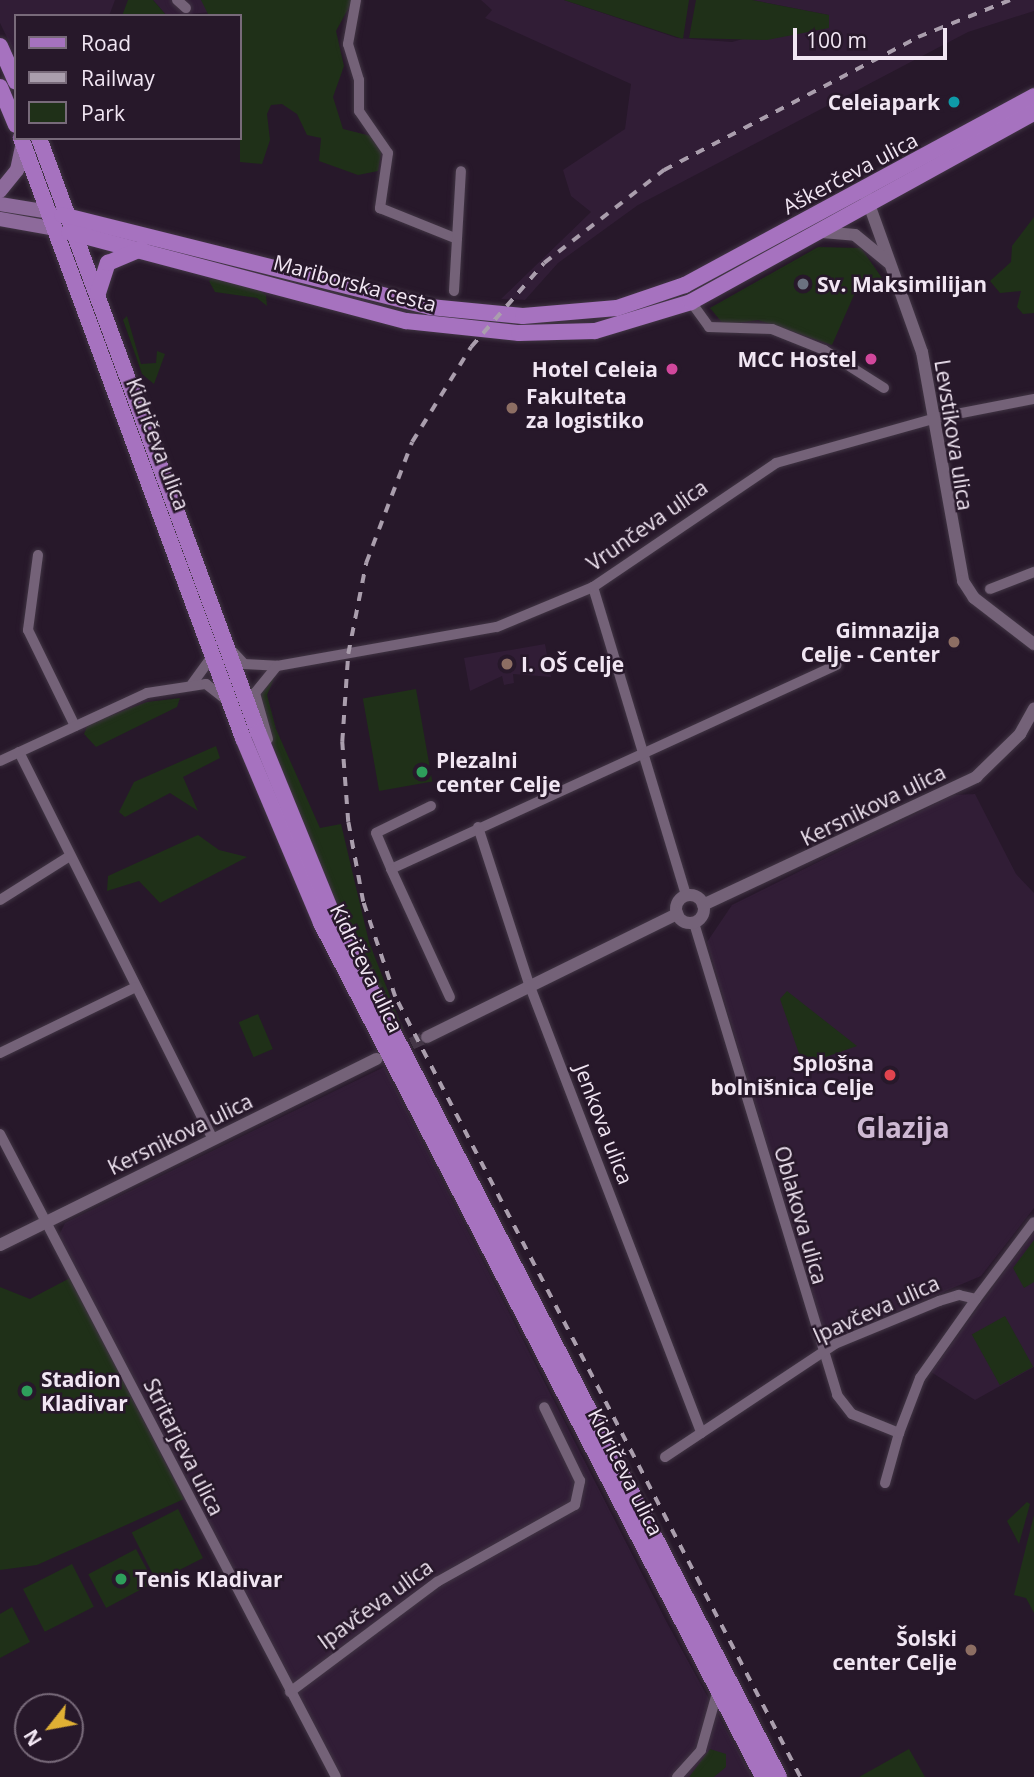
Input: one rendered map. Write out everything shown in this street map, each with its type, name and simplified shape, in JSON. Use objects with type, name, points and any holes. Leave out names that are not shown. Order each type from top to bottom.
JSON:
[{"type":"main road","points":[[0,46],[14,78]]},
{"type":"main road","points":[[0,88],[14,120]]},
{"type":"main road","name":"Aškerčeva ulica","points":[[691,302],[822,232],[1034,96]]},
{"type":"main road","name":"Aškerčeva ulica","points":[[685,285],[868,200],[1034,113]]},
{"type":"main road","points":[[0,191],[17,170],[30,140]]},
{"type":"main road","name":"Kidričeva ulica","points":[[30,140],[56,229],[234,715],[367,1019],[763,1777]]},
{"type":"main road","name":"Kidričeva ulica","points":[[30,140],[75,233],[277,783],[379,1013],[779,1777]]},
{"type":"main road","points":[[31,140],[75,206],[140,241],[108,263],[98,297]]},
{"type":"main road","name":"Mariborska cesta","points":[[0,204],[68,217],[374,314],[474,331],[595,331],[691,302]]},
{"type":"main road","name":"Mariborska cesta","points":[[0,219],[75,233],[140,241],[454,311],[591,311],[685,285]]},
{"type":"street","points":[[356,0],[348,44],[359,80],[359,111],[388,153],[380,208],[457,239]]},
{"type":"street","points":[[454,291],[461,171]]},
{"type":"street","name":"Levstikova ulica","points":[[868,200],[894,270],[936,418],[958,566],[974,598],[1034,644]]},
{"type":"street","points":[[822,232],[871,243],[894,270]]},
{"type":"street","points":[[691,302],[709,327],[772,329],[824,350],[884,388]]},
{"type":"street","name":"Vrunčeva ulica","points":[[214,612],[238,660],[277,666],[497,627],[593,587],[776,463],[936,418],[1034,399]]},
{"type":"street","points":[[38,555],[28,630],[75,726]]},
{"type":"street","points":[[990,589],[1034,572]]},
{"type":"street","points":[[593,587],[687,896],[703,905],[694,923],[677,914]]},
{"type":"street","points":[[0,761],[147,693],[192,684],[205,675],[213,654]]},
{"type":"street","points":[[391,869],[837,665]]},
{"type":"street","points":[[277,666],[255,693],[277,783]]},
{"type":"street","points":[[192,684],[218,691],[234,715]]},
{"type":"street","name":"Kersnikova ulica","points":[[703,905],[976,777],[1020,734],[1034,709]]},
{"type":"street","points":[[19,752],[212,1138]]},
{"type":"street","points":[[431,806],[376,833],[450,997]]},
{"type":"street","name":"Jenkova ulica","points":[[478,827],[529,984],[701,1433]]},
{"type":"street","points":[[0,900],[70,856]]},
{"type":"street","points":[[426,1037],[529,984],[677,914],[687,896]]},
{"type":"street","name":"Oblakova ulica","points":[[694,923],[822,1351],[842,1405],[863,1420],[900,1433]]},
{"type":"street","points":[[0,1053],[136,987]]},
{"type":"street","name":"Kersnikova ulica","points":[[0,1245],[212,1138],[377,1059]]},
{"type":"street","name":"Stritarjeva ulica","points":[[0,1133],[335,1777]]},
{"type":"street","points":[[976,1299],[1034,1222]]},
{"type":"street","name":"Ipavčeva ulica","points":[[665,1457],[822,1351],[939,1300],[960,1294],[976,1299],[920,1378],[900,1433]]},
{"type":"street","name":"Ipavčeva ulica","points":[[290,1692],[426,1589],[575,1504],[580,1482],[544,1406]]},
{"type":"street","points":[[884,1483],[900,1433]]},
{"type":"street","points":[[677,1777],[708,1735],[717,1693]]},
{"type":"shaded area","points":[[0,0],[115,0],[110,14],[14,14],[14,52],[0,23]]},
{"type":"shaded area","points":[[153,0],[201,0],[212,12],[190,14],[165,14]]},
{"type":"shaded area","points":[[481,0],[564,0],[677,38],[732,42],[829,15],[752,0],[1034,0],[1034,11],[968,32],[638,205],[558,263],[525,300],[501,299],[591,212],[571,196],[563,170],[625,129],[631,84],[485,18],[492,10]]},
{"type":"shaded area","name":"I. OŠ Celje","points":[[545,644],[551,677],[513,674],[514,683],[504,685],[502,676],[470,691],[464,658]]},
{"type":"shaded area","name":"Splošna bolnišnica Celje","points":[[975,794],[1016,874],[1034,893],[1034,1208],[981,1276],[825,1342],[707,942],[732,905],[953,795]]},
{"type":"shaded area","points":[[384,1067],[666,1621],[752,1777],[335,1777],[210,1549],[54,1245],[65,1223]]},
{"type":"shaded area","points":[[1034,1231],[1034,1367],[975,1400],[931,1372]]},
{"type":"green space","points":[[128,0],[153,0],[165,14],[123,14]]},
{"type":"green space","points":[[201,0],[353,0],[336,31],[344,66],[333,97],[343,129],[371,136],[382,147],[378,171],[358,175],[319,161],[321,138],[307,135],[297,114],[282,104],[271,105],[267,114],[270,140],[262,164],[240,162],[242,14],[208,14]]},
{"type":"green space","points":[[564,0],[689,0],[683,39]]},
{"type":"green space","points":[[696,0],[752,0],[829,15],[829,28],[767,40],[689,38]]},
{"type":"green space","points":[[1034,217],[1034,313],[1023,314],[1017,307],[1021,291],[1000,293],[990,281],[1011,262],[1012,246]]},
{"type":"green space","points":[[818,247],[861,248],[882,278],[861,279],[832,345],[758,320],[724,325],[710,308]]},
{"type":"green space","points":[[214,278],[255,288],[266,295],[267,306],[257,298],[215,292],[209,281]]},
{"type":"green space","points":[[127,316],[141,364],[156,363],[157,351],[165,354],[154,384],[142,374],[123,320]]},
{"type":"green space","points":[[276,674],[267,695],[276,729],[320,828],[341,824],[369,942],[404,1032],[367,973],[304,833],[259,705],[261,684]]},
{"type":"green space","points":[[416,689],[432,782],[379,791],[363,698]]},
{"type":"green space","points":[[180,698],[177,707],[96,747],[84,734],[88,724],[147,702]]},
{"type":"green space","points":[[216,746],[220,758],[183,777],[198,811],[170,793],[125,817],[119,812],[134,782]]},
{"type":"green space","points":[[198,835],[219,850],[247,857],[160,903],[139,881],[107,891],[108,876]]},
{"type":"green space","points":[[787,991],[857,1046],[803,1065],[780,999]]},
{"type":"green space","points":[[258,1014],[273,1049],[254,1057],[239,1022]]},
{"type":"green space","points":[[1034,1240],[1034,1282],[1024,1288],[1013,1268]]},
{"type":"green space","points":[[70,1278],[184,1499],[37,1565],[0,1570],[0,1287],[30,1299]]},
{"type":"green space","points":[[1005,1316],[1033,1367],[1000,1385],[972,1334]]},
{"type":"green space","points":[[1027,1502],[1030,1504],[1019,1544],[1007,1521]]},
{"type":"green space","points":[[178,1509],[203,1558],[157,1582],[132,1533]]},
{"type":"green space","points":[[1034,1515],[1034,1613],[1026,1598],[1014,1595]]},
{"type":"green space","name":"Tenis Kladivar","points":[[136,1549],[154,1583],[106,1608],[88,1574]]},
{"type":"green space","points":[[72,1564],[94,1607],[45,1632],[23,1589]]},
{"type":"green space","points":[[12,1607],[30,1642],[0,1658],[0,1614]]},
{"type":"green space","points":[[710,1749],[726,1754],[726,1767],[714,1777],[689,1777]]},
{"type":"green space","points":[[909,1749],[925,1777],[859,1777]]},
{"type":"tunnel","points":[[395,1051],[427,1037]]},
{"type":"railway","points":[[800,1777],[395,997],[363,902],[348,822],[342,742],[348,654],[366,563],[412,442],[471,347],[544,263],[664,170],[918,37],[1010,0]]},
{"type":"place","name":"Celeiapark","points":[[954,102]]},
{"type":"place","name":"Sv. Maksimilijan","points":[[803,284]]},
{"type":"place","name":"MCC Hostel","points":[[871,359]]},
{"type":"place","name":"Hotel Celeia","points":[[672,369]]},
{"type":"place","name":"Fakulteta za logistiko","points":[[512,408]]},
{"type":"place","name":"Gimnazija Celje - Center","points":[[954,642]]},
{"type":"place","name":"I. OŠ Celje","points":[[507,664]]},
{"type":"place","name":"Plezalni center Celje","points":[[422,772]]},
{"type":"place","name":"Splošna bolnišnica Celje","points":[[890,1075]]},
{"type":"place","name":"Stadion Kladivar","points":[[27,1391]]},
{"type":"place","name":"Tenis Kladivar","points":[[121,1579]]},
{"type":"place","name":"Šolski center Celje","points":[[971,1650]]},
{"type":"district","name":"Glazija","points":[[903,1127]]}]
